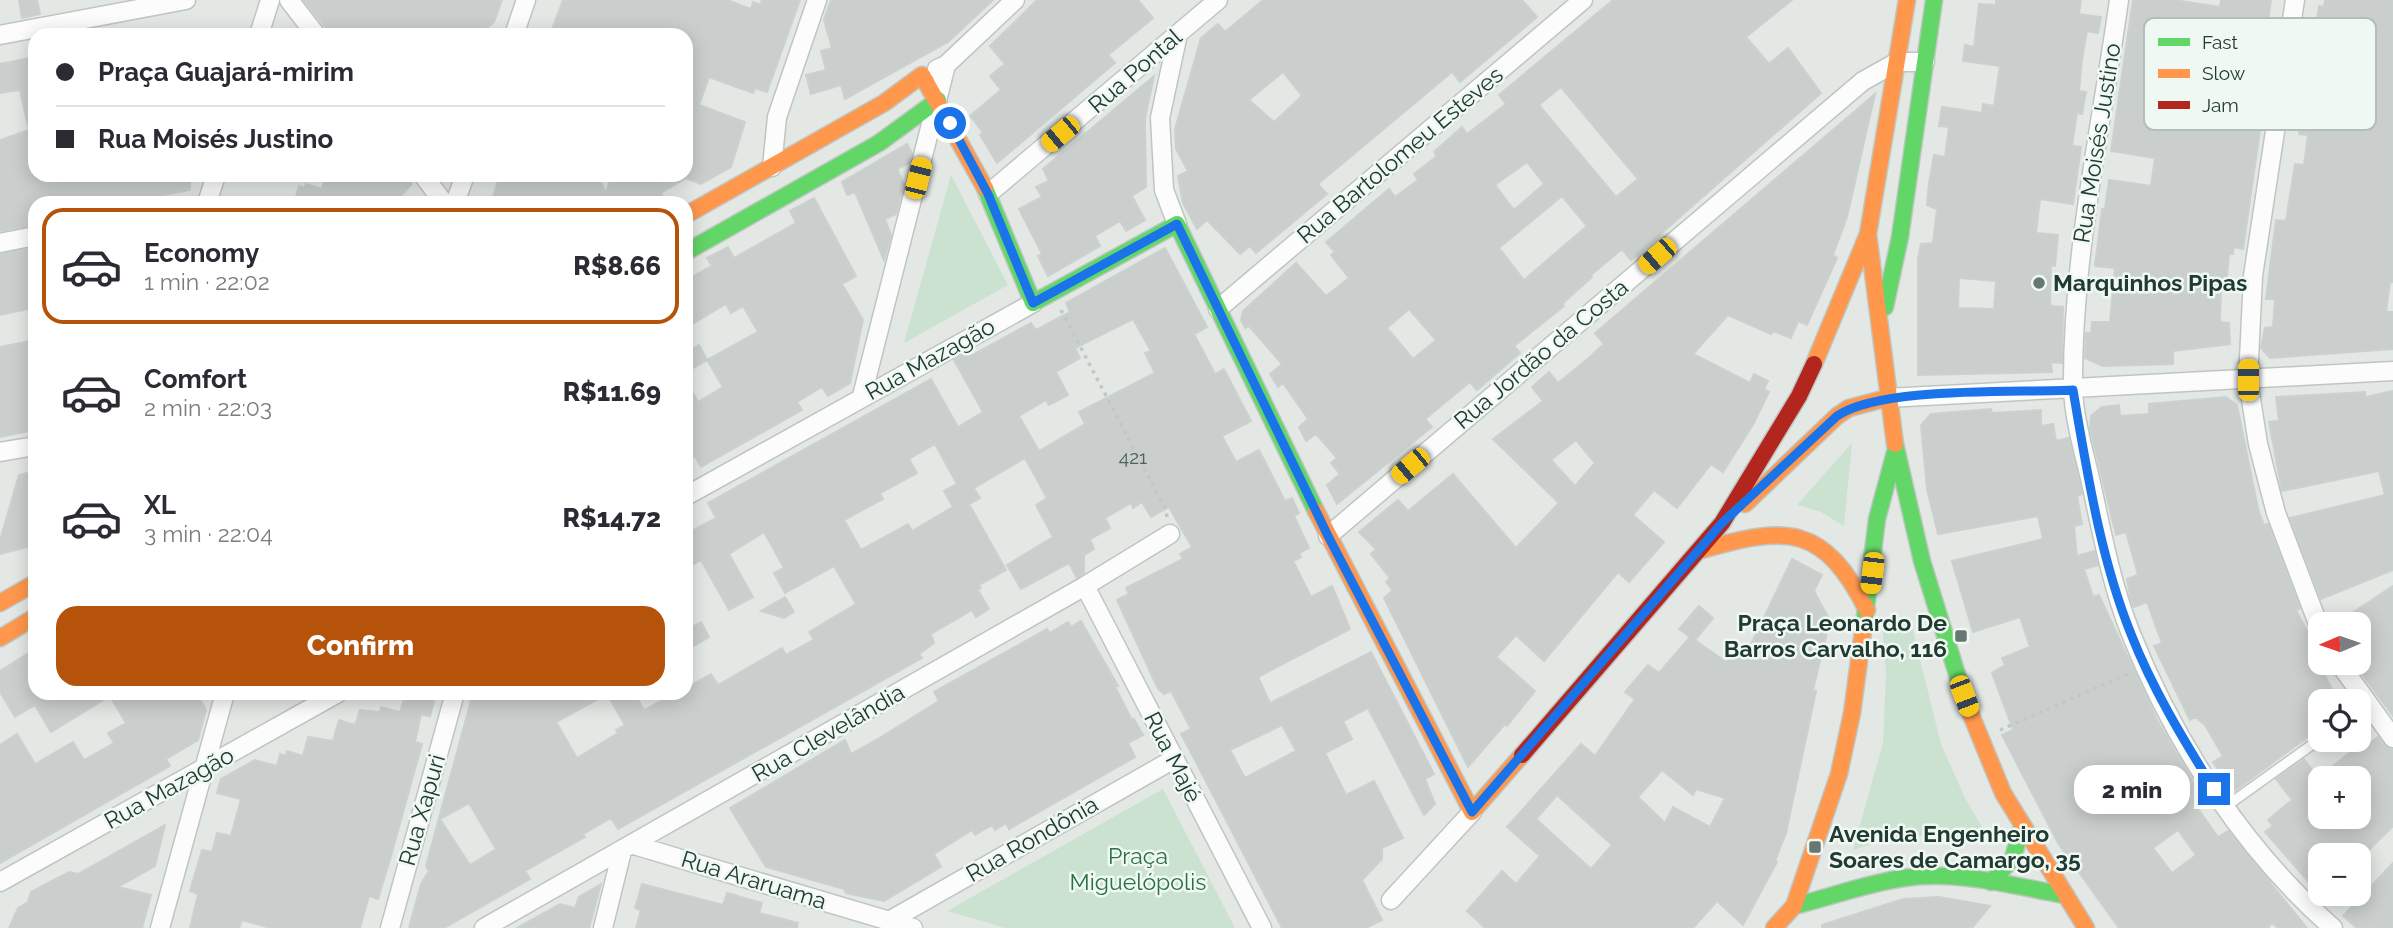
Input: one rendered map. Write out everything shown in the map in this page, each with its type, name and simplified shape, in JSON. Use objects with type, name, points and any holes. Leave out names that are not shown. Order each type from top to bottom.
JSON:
[{"type":"street","points":[[37,28],[186,0]]},
{"type":"street","points":[[261,28],[270,0]]},
{"type":"street","points":[[289,0],[311,28]]},
{"type":"street","points":[[516,28],[526,0]]},
{"type":"street","points":[[772,167],[777,117],[817,0]]},
{"type":"street","points":[[693,211],[884,103],[922,75],[946,65],[1015,0]]},
{"type":"street","name":"Rua Pontal","points":[[988,194],[1218,0]]},
{"type":"street","name":"Rua Bartolomeu Esteves","points":[[1218,309],[1583,0]]},
{"type":"street","points":[[1391,900],[1702,550],[1722,523],[1799,396],[1825,341],[1868,234],[1907,0]]},
{"type":"street","points":[[1881,323],[1900,237],[1934,0]]},
{"type":"street","name":"Rua Moisés Justino","points":[[2119,0],[2078,268],[2073,390],[2117,594],[2146,666],[2180,734],[2225,807],[2264,858],[2333,928]]},
{"type":"street","points":[[2292,18],[2295,0]]},
{"type":"street","points":[[0,35],[28,30]]},
{"type":"street","points":[[1178,34],[1160,118],[1164,190],[1177,224],[1328,536],[1472,812]]},
{"type":"street","name":"Rua Jordão da Costa","points":[[1328,536],[1863,80],[1897,62],[1925,62]]},
{"type":"street","points":[[862,396],[946,65]]},
{"type":"street","points":[[922,75],[988,194],[1033,303]]},
{"type":"street","points":[[693,247],[879,143],[938,100]]},
{"type":"street","points":[[2275,130],[2253,276],[2248,380],[2258,444],[2276,513],[2314,612]]},
{"type":"street","name":"Rua Mazagão","points":[[693,492],[862,396],[1177,224]]},
{"type":"street","points":[[1868,234],[1881,323],[1886,398],[1896,450],[1922,561],[1956,676],[2003,793],[2086,928]]},
{"type":"street","points":[[0,243],[28,237]]},
{"type":"street","points":[[1722,523],[1837,416],[1849,408],[1886,398],[2393,371]]},
{"type":"street","points":[[0,452],[28,447]]},
{"type":"street","points":[[1774,928],[1794,906],[1839,774],[1852,713],[1868,611],[1877,519],[1896,450]]},
{"type":"street","name":"Rua Clevelândia","points":[[484,928],[1085,586],[1170,534]]},
{"type":"street","points":[[1702,550],[1746,536],[1802,537],[1839,560],[1853,577],[1868,611]]},
{"type":"street","points":[[1874,554],[1896,543],[1922,561]]},
{"type":"street","name":"Rua Majé","points":[[1085,586],[1262,928]]},
{"type":"street","points":[[0,603],[28,587]]},
{"type":"street","points":[[0,638],[28,621]]},
{"type":"street","points":[[160,928],[223,700]]},
{"type":"street","name":"Rua Mazagão","points":[[0,882],[326,700]]},
{"type":"street","name":"Rua Xapuri","points":[[390,928],[453,700]]},
{"type":"street","points":[[2371,716],[2393,738]]},
{"type":"street","name":"Rua Rondônia","points":[[890,921],[1174,759]]},
{"type":"street","points":[[1991,882],[2013,858],[2022,825]]},
{"type":"street","points":[[603,928],[628,848]]},
{"type":"street","name":"Rua Araruama","points":[[628,848],[913,928]]},
{"type":"street","points":[[1794,906],[1868,885],[1918,876],[1991,882],[2064,895]]},
{"type":"lane","points":[[2225,807],[2308,748]]},
{"type":"path","points":[[1052,292],[1166,510],[1170,534]]},
{"type":"path","points":[[1980,739],[2146,666]]},
{"type":"green space","points":[[951,175],[1008,285],[904,343]]},
{"type":"green space","points":[[1852,443],[1844,526],[1819,511],[1797,505]]},
{"type":"green space","points":[[1910,619],[1941,744],[1965,798],[1992,844],[1957,837],[1922,836],[1887,840],[1853,850],[1883,743],[1886,672],[1882,623]]},
{"type":"green space","name":"Praça Miguelópolis","points":[[1163,789],[1235,928],[1006,928],[947,911]]},
{"type":"building","points":[[19,0],[37,0],[40,14],[22,18]]},
{"type":"building","points":[[303,0],[502,0],[494,22],[487,28],[326,28]]},
{"type":"building","points":[[563,0],[727,0],[751,9],[753,2],[760,5],[762,0],[800,0],[767,92],[755,88],[753,93],[709,77],[699,105],[745,122],[731,167],[701,184],[693,181],[693,28],[553,28]]},
{"type":"building","points":[[831,0],[993,0],[948,42],[845,99],[841,85],[811,94],[806,75],[826,70],[821,51],[832,48],[824,20]]},
{"type":"building","points":[[1037,0],[1138,0],[1153,18],[1108,55],[1115,63],[997,163],[980,135],[983,132],[970,116],[1001,90],[990,76],[1005,64],[990,46]]},
{"type":"building","points":[[1263,0],[1522,0],[1537,17],[1460,82],[1452,72],[1318,184],[1327,194],[1256,253],[1250,246],[1240,254],[1207,220],[1197,229],[1183,203],[1178,176],[1188,171],[1176,149],[1175,129],[1201,38],[1218,24],[1225,32]],"holes":[[[1283,72],[1302,96],[1274,122],[1249,100]]]},
{"type":"building","points":[[1613,0],[1792,0],[1746,37],[1769,64],[1788,48],[1821,93],[1631,260],[1622,249],[1591,275],[1592,277],[1562,304],[1564,306],[1514,346],[1520,353],[1477,390],[1470,382],[1425,419],[1432,427],[1337,504],[1327,485],[1340,474],[1331,463],[1337,458],[1316,434],[1306,441],[1299,427],[1308,419],[1283,383],[1278,387],[1270,374],[1282,364],[1249,326],[1245,328],[1241,320],[1243,311],[1296,263],[1326,296],[1349,278],[1331,255],[1335,252],[1326,242],[1389,189],[1395,197],[1418,180],[1414,174],[1437,156],[1434,152],[1462,127],[1467,134],[1506,104],[1499,95]],"holes":[[[1561,87],[1638,179],[1616,197],[1539,105]],[[1527,162],[1544,184],[1514,210],[1495,185]],[[1562,196],[1587,226],[1524,280],[1499,248]],[[1409,309],[1436,340],[1413,359],[1387,328]]]},
{"type":"building","points":[[1996,0],[2081,0],[2079,14],[2101,17],[2098,33],[2087,31],[2082,59],[2079,91],[2086,92],[2082,114],[2077,113],[2072,146],[2081,147],[2073,204],[2040,199],[2036,233],[2058,235],[2055,266],[2051,265],[2050,301],[2051,306],[2063,307],[2062,363],[2051,362],[2052,372],[1918,375],[1918,259],[1921,244],[1933,243],[1937,209],[1927,205],[1934,155],[1945,157],[1949,127],[1939,126],[1942,107],[1982,113],[1983,104],[1994,106],[2000,66],[1963,61],[1965,45],[1974,47],[1979,4],[1996,5]],"holes":[[[1959,278],[1996,281],[1994,309],[1958,308]]]},
{"type":"building","points":[[2133,0],[2174,0],[2220,7],[2221,0],[2271,0],[2268,18],[2144,18],[2144,130],[2260,130],[2243,249],[2234,247],[2233,254],[2229,254],[2226,288],[2221,288],[2220,322],[2229,323],[2230,344],[2173,351],[2173,364],[2103,366],[2085,358],[2086,333],[2091,333],[2092,322],[2110,322],[2115,268],[2095,266],[2102,209],[2105,209],[2109,180],[2151,186],[2155,158],[2111,151]]},
{"type":"building","points":[[2325,0],[2393,0],[2393,282],[2390,282],[2386,312],[2393,312],[2393,349],[2270,358],[2261,348],[2265,328],[2273,327],[2275,299],[2266,299],[2276,220],[2286,221],[2295,164],[2304,165],[2308,135],[2299,134],[2300,130],[2376,130],[2376,18],[2317,18],[2319,6],[2324,7]]},
{"type":"building","points":[[28,58],[28,126],[20,90],[0,93],[0,64]]},
{"type":"building","points":[[1154,76],[1145,119],[1146,187],[1132,196],[1145,220],[1126,231],[1120,221],[1095,236],[1100,246],[1048,276],[1038,256],[1042,254],[1019,209],[1042,197],[1036,187],[1049,181],[1043,169]]},
{"type":"building","points":[[1875,94],[1847,217],[1833,255],[1837,258],[1807,325],[1798,321],[1791,338],[1773,331],[1771,334],[1728,315],[1693,354],[1750,383],[1754,374],[1768,381],[1764,389],[1769,392],[1754,423],[1723,472],[1711,464],[1677,508],[1654,490],[1633,515],[1664,542],[1629,582],[1618,572],[1544,661],[1516,635],[1496,657],[1535,691],[1507,726],[1505,724],[1468,767],[1384,598],[1393,590],[1386,582],[1390,578],[1371,554],[1376,549],[1359,532],[1398,500],[1408,511],[1453,474],[1516,548],[1559,503],[1493,439],[1543,401],[1532,387],[1549,372],[1558,383],[1604,344],[1595,333]],"holes":[[[1576,440],[1595,463],[1575,486],[1551,460]]]},
{"type":"building","points":[[28,130],[28,182],[190,182],[190,190],[158,196],[28,196],[28,226],[0,231],[0,140]]},
{"type":"building","points":[[907,144],[912,153],[909,163],[897,169],[904,184],[896,214],[885,219],[891,235],[884,260],[855,192],[847,195],[842,182]]},
{"type":"building","points":[[324,182],[412,184],[401,196],[296,196],[299,186],[305,188],[306,184],[322,189]]},
{"type":"building","points":[[498,182],[600,182],[606,193],[610,182],[679,182],[661,193],[662,196],[493,196]]},
{"type":"building","points":[[814,198],[856,276],[842,284],[863,320],[850,383],[828,396],[822,387],[797,402],[802,410],[701,467],[695,456],[693,457],[693,393],[698,402],[723,387],[707,360],[758,332],[743,306],[731,313],[726,304],[693,323],[693,276],[712,266],[707,258],[728,247],[734,258],[796,223],[790,211]]},
{"type":"building","points":[[1165,248],[1207,327],[1194,334],[1215,374],[1224,369],[1251,421],[1222,436],[1236,462],[1259,450],[1285,501],[1292,498],[1299,513],[1294,516],[1309,548],[1299,553],[1301,557],[1293,561],[1311,597],[1332,586],[1350,629],[1258,677],[1270,703],[1371,652],[1434,774],[1425,779],[1435,804],[1424,815],[1368,708],[1343,721],[1352,739],[1325,753],[1346,795],[1374,781],[1403,838],[1382,848],[1382,859],[1362,880],[1382,920],[1366,928],[1282,928],[1181,734],[1191,729],[1171,691],[1164,694],[1158,689],[1117,600],[1129,594],[1126,588],[1183,559],[1180,554],[1192,547],[1169,507],[1151,517],[1142,502],[1133,508],[1131,503],[1105,518],[1110,528],[1090,539],[1094,549],[1084,555],[1084,573],[1077,578],[1069,563],[1021,589],[1007,565],[1053,537],[1036,505],[1047,498],[1025,458],[974,488],[980,498],[969,504],[1006,570],[979,585],[981,588],[978,590],[989,609],[976,617],[972,610],[931,634],[934,643],[919,654],[922,658],[618,829],[611,818],[583,834],[585,837],[525,871],[530,879],[444,928],[409,928],[421,884],[429,871],[426,866],[471,700],[596,700],[556,722],[577,758],[618,733],[616,730],[625,725],[610,700],[638,700],[644,710],[663,700],[693,700],[693,684],[711,674],[718,685],[782,648],[786,655],[814,640],[809,632],[856,604],[834,566],[785,593],[774,573],[784,568],[764,532],[729,554],[753,597],[729,610],[701,560],[693,564],[693,530],[716,518],[708,503],[931,379],[958,427],[983,412],[954,360],[967,353],[969,357],[1031,323],[1036,330],[1070,312],[1066,303]],"holes":[[[1133,319],[1151,351],[1145,353],[1155,373],[1079,412],[1085,424],[1039,451],[1019,416],[1046,400],[1049,405],[1068,395],[1056,372],[1080,358],[1075,348]],[[935,444],[957,484],[944,491],[953,507],[912,531],[908,524],[861,550],[844,520],[883,499],[880,493],[917,473],[909,459]],[[1282,725],[1296,751],[1245,778],[1230,750]],[[469,803],[496,849],[470,865],[440,819]]]},
{"type":"building","points":[[28,249],[28,309],[0,315],[0,254]]},
{"type":"building","points":[[28,341],[28,431],[0,437],[0,347]]},
{"type":"building","points":[[699,345],[707,360],[693,368],[693,348]]},
{"type":"building","points":[[2393,391],[2393,570],[2321,599],[2290,518],[2385,495],[2379,471],[2282,491],[2269,422],[2279,421],[2276,397],[2365,392],[2365,397]]},
{"type":"building","points":[[2226,397],[2237,405],[2259,513],[2264,525],[2268,524],[2300,608],[2296,610],[2308,633],[2308,676],[2325,676],[2332,689],[2308,689],[2308,737],[2233,792],[2213,762],[2223,756],[2205,725],[2195,717],[2190,720],[2154,646],[2162,643],[2147,602],[2134,607],[2131,601],[2127,579],[2138,575],[2126,532],[2116,535],[2090,428],[2091,416],[2102,407],[2119,405],[2120,416],[2149,414],[2149,404]]},
{"type":"building","points":[[1991,409],[1992,413],[2041,410],[2041,426],[2053,424],[2056,441],[2069,438],[2082,494],[2077,496],[2082,524],[2074,526],[2077,556],[2094,551],[2098,565],[2084,569],[2093,597],[2099,595],[2157,720],[2202,797],[2194,803],[2218,837],[2228,831],[2307,928],[2278,928],[2272,923],[2268,928],[2119,928],[2058,843],[2002,735],[2013,730],[1992,673],[2005,665],[2002,658],[2030,647],[2020,617],[1973,632],[1952,561],[2043,539],[2038,516],[1938,534],[1927,489],[1921,425],[1931,414]],"holes":[[[2178,830],[2196,855],[2172,873],[2153,848]]]},
{"type":"building","points":[[28,473],[28,547],[0,554],[0,540],[19,475]]},
{"type":"building","points":[[1792,559],[1822,575],[1814,591],[1830,621],[1813,690],[1816,691],[1786,833],[1775,861],[1777,862],[1743,925],[1717,901],[1693,928],[1485,928],[1467,911],[1502,871],[1516,884],[1540,856],[1507,827],[1581,744],[1595,756],[1635,699],[1625,692],[1648,665],[1659,673],[1690,637],[1679,629],[1699,606],[1713,618],[1695,640],[1726,662],[1731,654],[1744,659]],"holes":[[[1662,770],[1693,795],[1696,789],[1725,798],[1710,827],[1673,807],[1665,823],[1638,797]],[[1557,795],[1612,845],[1591,869],[1536,819]]]},
{"type":"building","points":[[2393,586],[2393,716],[2363,676],[2371,676],[2371,612],[2354,612]]},
{"type":"building","points":[[785,597],[794,612],[784,618],[761,611]]},
{"type":"building","points":[[1081,621],[1118,686],[1115,687],[1132,720],[1134,719],[1143,735],[1128,743],[1135,757],[1009,829],[1006,823],[995,830],[992,825],[975,835],[972,830],[934,854],[941,867],[884,901],[846,893],[844,889],[766,867],[730,808],[845,740],[851,754],[939,701],[934,692],[1047,629],[1050,633],[1068,622],[1071,627]]},
{"type":"building","points":[[701,622],[709,637],[693,646],[693,626]]},
{"type":"building","points":[[28,653],[28,700],[103,700],[51,732],[35,705],[15,717],[0,692],[0,671]]},
{"type":"building","points":[[112,700],[200,700],[206,710],[198,740],[166,759],[170,766],[0,863],[0,745],[17,734],[35,764],[73,742],[84,760],[114,743],[108,733],[126,723]]},
{"type":"building","points":[[404,700],[434,700],[430,716],[421,714],[415,742],[422,744],[391,856],[378,899],[369,896],[360,928],[271,928],[242,920],[239,928],[190,928],[198,894],[190,891],[202,850],[212,852],[217,833],[231,836],[241,799],[217,793],[221,779],[255,760],[277,766],[280,754],[286,756],[287,751],[303,756],[308,737],[333,741],[339,720],[355,725],[360,710],[380,712],[381,707],[400,712]]},
{"type":"building","points":[[2378,737],[2384,745],[2393,749],[2393,826],[2371,848],[2371,843],[2308,843],[2308,881],[2265,832],[2273,826],[2268,820],[2292,800],[2276,779],[2304,759],[2309,766],[2308,829],[2371,829],[2371,766],[2333,766],[2350,752],[2371,752],[2371,742]]},
{"type":"building","points":[[165,825],[155,866],[118,887],[151,895],[142,928],[9,928],[18,908],[28,902],[31,892],[69,872],[78,874]]},
{"type":"building","points":[[2393,863],[2393,928],[2357,928],[2343,916],[2352,906],[2371,906],[2371,886]]},
{"type":"building","points":[[601,884],[589,928],[517,928],[560,904],[575,908],[579,897]]},
{"type":"building","points":[[642,884],[723,905],[727,893],[762,903],[759,913],[798,923],[797,928],[636,928],[641,910],[635,908]]},
{"type":"building","points":[[1939,897],[1990,906],[1972,928],[1822,928],[1822,925],[1903,899]]},
{"type":"traffic: fast","points":[[1885,307],[1900,237],[1934,0]]},
{"type":"traffic: fast","points":[[693,248],[879,143],[938,100]]},
{"type":"traffic: fast","points":[[985,188],[1033,303],[1177,224],[1316,511]]},
{"type":"traffic: fast","points":[[1895,444],[1922,561],[1965,700]]},
{"type":"traffic: fast","points":[[1864,624],[1877,519],[1895,452]]},
{"type":"traffic: fast","points":[[1991,882],[2013,858],[2022,825]]},
{"type":"traffic: fast","points":[[1794,906],[1876,883],[1924,876],[1965,877],[2065,895]]},
{"type":"traffic: slow","points":[[1895,444],[1868,234],[1907,0]]},
{"type":"traffic: slow","points":[[693,211],[884,103],[922,75],[985,188]]},
{"type":"traffic: slow","points":[[1814,364],[1868,234]]},
{"type":"traffic: slow","points":[[1745,504],[1837,416],[1849,408],[1887,398]]},
{"type":"traffic: slow","points":[[1316,511],[1472,812],[1522,755]]},
{"type":"traffic: slow","points":[[1702,550],[1758,537],[1801,539],[1819,547],[1835,561],[1867,610]]},
{"type":"traffic: slow","points":[[0,603],[28,587]]},
{"type":"traffic: slow","points":[[0,638],[28,621]]},
{"type":"traffic: slow","points":[[1774,928],[1794,906],[1839,774],[1852,713],[1864,624]]},
{"type":"traffic: slow","points":[[1965,700],[2003,793],[2086,928]]},
{"type":"traffic: jam","points":[[1522,755],[1722,523],[1799,396],[1814,364]]},
{"type":"place","name":"Marquinhos Pipas","points":[[2039,283]]},
{"type":"place","name":"Praça Leonardo De Barros Carvalho, 116","points":[[1961,636]]},
{"type":"place","name":"Avenida Engenheiro Soares de Camargo, 35","points":[[1815,847]]},
{"type":"route","points":[[950,123],[988,194],[1033,303],[1177,224],[1328,536],[1472,812],[1702,550],[1722,523],[1837,416],[1849,408],[1886,398],[2073,390],[2100,523],[2117,594],[2131,634],[2180,734],[2214,789]]}]
